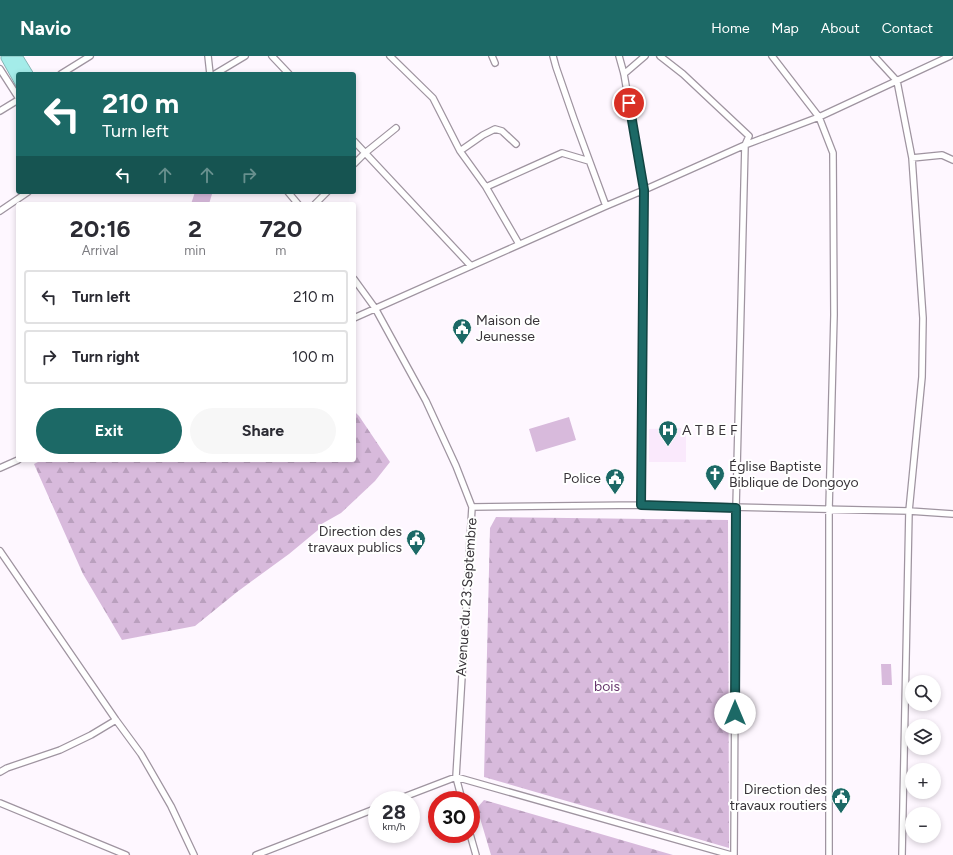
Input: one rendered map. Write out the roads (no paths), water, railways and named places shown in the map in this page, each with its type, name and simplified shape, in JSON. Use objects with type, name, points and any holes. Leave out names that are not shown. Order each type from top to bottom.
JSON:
[{"type":"street","points":[[64,72],[90,56]]},
{"type":"street","points":[[208,56],[210,72]]},
{"type":"street","points":[[218,72],[245,56]]},
{"type":"street","points":[[272,56],[287,72]]},
{"type":"street","points":[[390,56],[433,98],[460,151],[486,187],[519,244]]},
{"type":"street","points":[[492,56],[495,63]]},
{"type":"street","points":[[553,56],[589,162],[606,206]]},
{"type":"street","points":[[620,56],[644,190],[641,505]]},
{"type":"street","points":[[624,74],[645,56]]},
{"type":"street","points":[[660,56],[683,74],[749,136],[746,145],[736,508],[734,855]]},
{"type":"street","points":[[772,56],[819,117],[833,153],[834,315],[830,509],[829,855]]},
{"type":"street","points":[[874,56],[897,81],[912,158],[923,318],[922,377],[909,510],[902,855]]},
{"type":"street","points":[[356,317],[746,145],[819,117],[950,56]]},
{"type":"street","points":[[0,69],[16,94]]},
{"type":"street","points":[[0,111],[16,101]]},
{"type":"street","points":[[356,162],[396,128]]},
{"type":"street","points":[[460,151],[483,135],[496,129],[502,130],[516,144]]},
{"type":"street","points":[[356,143],[471,266]]},
{"type":"street","points":[[486,187],[562,153],[589,162]]},
{"type":"street","points":[[912,158],[942,155],[953,160]]},
{"type":"street","points":[[0,211],[25,194]]},
{"type":"street","points":[[290,194],[296,202]]},
{"type":"street","points":[[317,202],[325,194]]},
{"type":"street","name":"Avenue du 23 Septembre","points":[[356,282],[375,308],[426,401],[456,466],[472,507],[456,776],[460,791]]},
{"type":"street","points":[[0,468],[16,461]]},
{"type":"street","points":[[472,507],[641,505],[736,508],[909,510],[953,514]]},
{"type":"street","points":[[0,551],[141,754],[170,806],[194,855]]},
{"type":"street","points":[[0,772],[7,768],[60,750],[91,735],[116,720]]},
{"type":"street","points":[[418,791],[456,776],[731,855]]},
{"type":"street","points":[[0,803],[126,855]]},
{"type":"street","points":[[256,855],[368,811]]},
{"type":"street","points":[[473,843],[476,855]]},
{"type":"water","points":[[1,56],[23,56],[33,72],[16,72],[16,86],[1,59]]},
{"type":"place","name":"Maison de Jeunesse","points":[[462,345]]},
{"type":"place","name":"A T B E F","points":[[668,447]]},
{"type":"place","name":"Église Baptiste Biblique de Dongoyo","points":[[715,491]]},
{"type":"place","name":"Police","points":[[615,495]]},
{"type":"place","name":"Direction des travaux publics","points":[[416,556]]},
{"type":"place","name":"Direction des travaux routiers","points":[[841,814]]},
{"type":"park label","name":"bois","points":[[607,686]]}]
